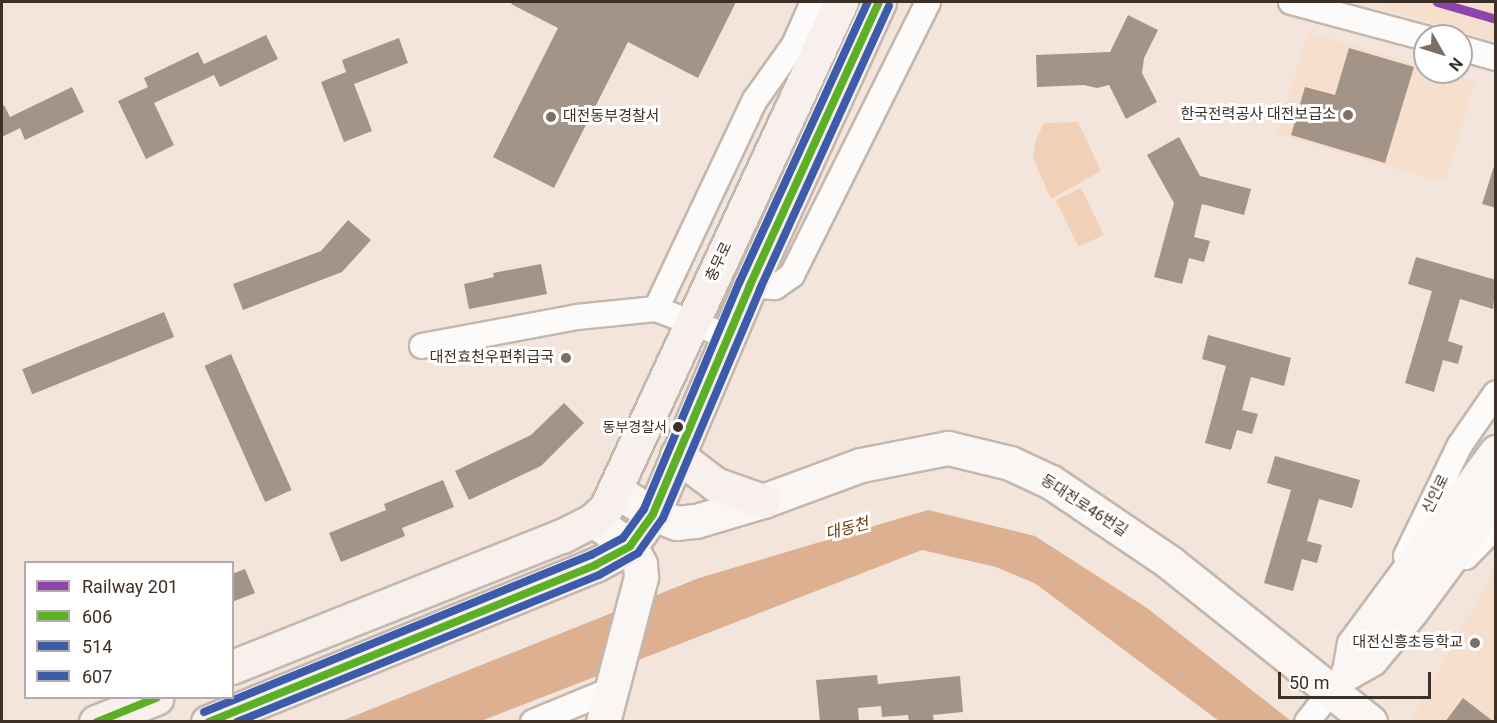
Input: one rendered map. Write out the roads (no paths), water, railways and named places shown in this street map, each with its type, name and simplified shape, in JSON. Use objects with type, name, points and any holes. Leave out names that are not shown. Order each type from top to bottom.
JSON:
[{"type":"main road","name":"충무로","points":[[593,520],[606,508],[615,490],[841,2]]},
{"type":"main road","points":[[208,722],[595,566],[630,546],[653,514],[730,337],[750,285],[879,2]]},
{"type":"main road","points":[[677,455],[715,484],[763,501]]},
{"type":"main road","points":[[234,666],[551,540],[593,520]]},
{"type":"main road","points":[[96,722],[154,699]]},
{"type":"street","points":[[656,309],[755,100],[794,45],[813,2]]},
{"type":"street","points":[[750,285],[775,286],[792,275],[928,2]]},
{"type":"street","points":[[1291,2],[1413,35]]},
{"type":"street","points":[[1473,51],[1496,58]]},
{"type":"street","points":[[422,346],[578,318],[656,309],[730,337]]},
{"type":"street","name":"신인로","points":[[1399,606],[1404,559],[1460,445],[1496,393]]},
{"type":"street","name":"동대전로46번길","points":[[615,490],[653,514],[676,523],[696,521],[763,501],[861,465],[948,448],[1010,463],[1051,482],[1168,562],[1327,696],[1370,722]]},
{"type":"street","name":"신인로","points":[[1399,606],[1496,452]]},
{"type":"street","name":"신인로","points":[[1399,606],[1496,496]]},
{"type":"street","points":[[593,520],[630,546],[640,564],[638,589],[603,722]]},
{"type":"street","name":"신인로","points":[[1327,696],[1354,644],[1496,526]]},
{"type":"street","points":[[532,722],[613,689]]},
{"type":"rail line","name":"201","points":[[1437,2],[1496,19]]},
{"type":"place","name":"한국전력공사 대전보급소","points":[[1348,115]]},
{"type":"place","name":"대전동부경찰서","points":[[551,117]]},
{"type":"place","name":"대전효천우편취급국","points":[[566,358]]},
{"type":"place","name":"동부경찰서","points":[[678,427]]},
{"type":"place","name":"대전신흥초등학교","points":[[1475,643]]},
{"type":"water label","name":"대동천","points":[[847,529]]}]
